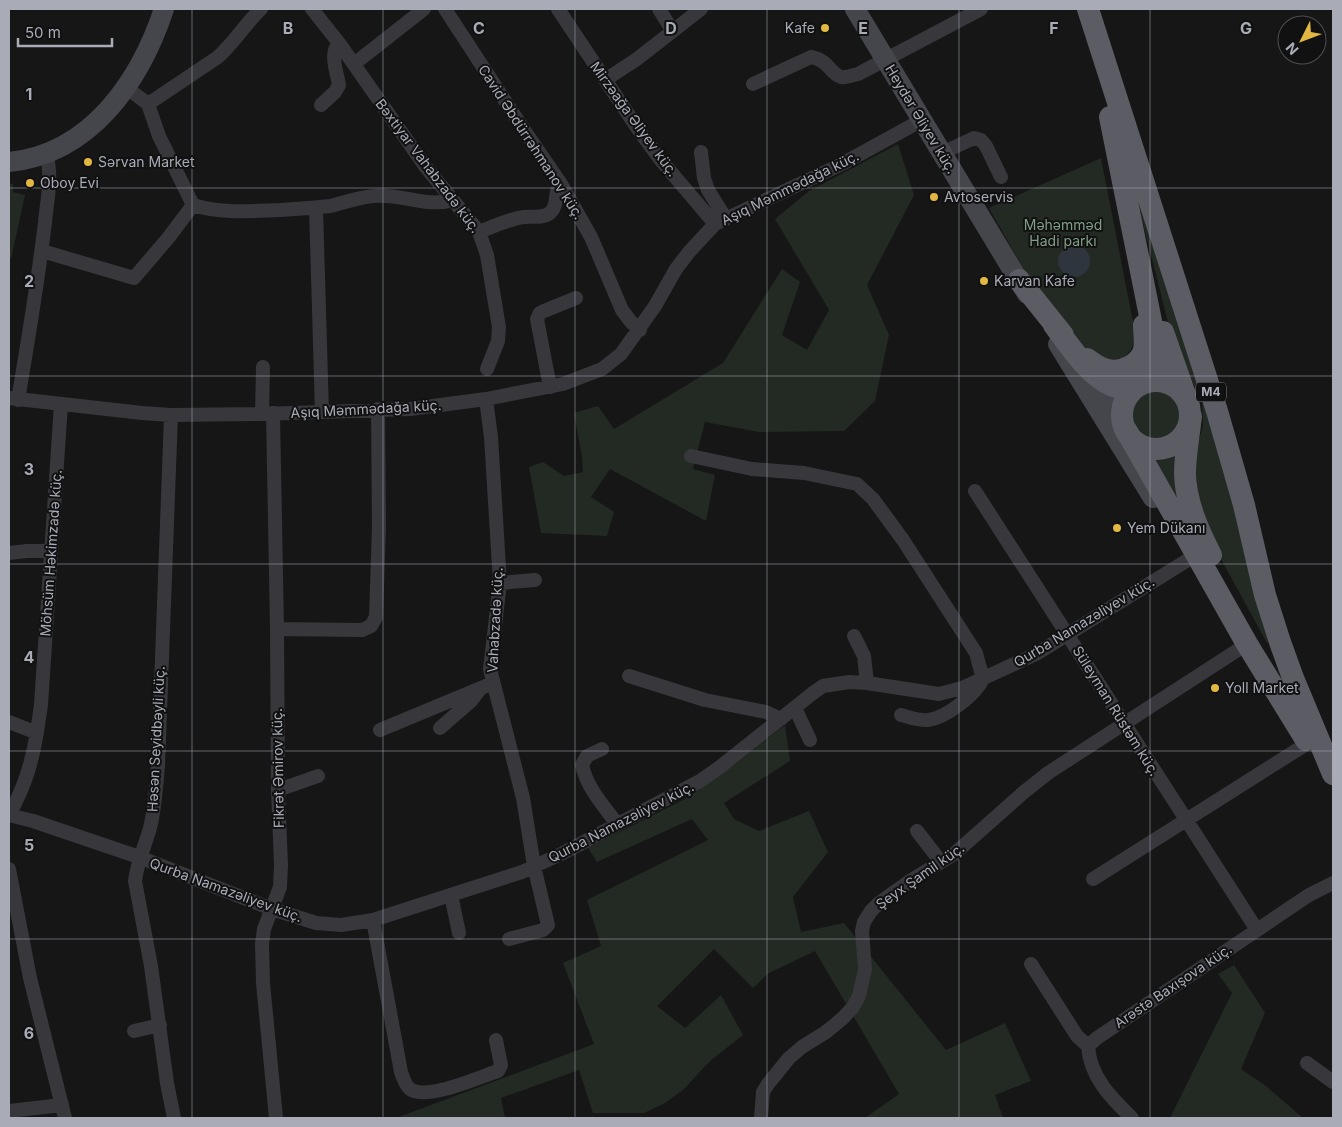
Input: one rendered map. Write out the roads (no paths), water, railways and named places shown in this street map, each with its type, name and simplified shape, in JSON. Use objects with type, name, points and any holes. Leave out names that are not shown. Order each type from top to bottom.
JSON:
[{"type":"highway","name":"M4","points":[[1088,9],[1113,132]]},
{"type":"highway","name":"M4","points":[[1088,9],[1217,411],[1244,505],[1265,595],[1280,642],[1330,767]]},
{"type":"highway","points":[[1056,335],[1098,366],[1109,370],[1120,370],[1131,366],[1139,359],[1144,350],[1144,326],[1113,132]]},
{"type":"highway","points":[[1113,132],[1157,350],[1154,374],[1132,392],[1124,405],[1123,420],[1126,430],[1247,644],[1333,784]]},
{"type":"highway","points":[[1113,132],[1160,324],[1190,411],[1185,475],[1187,494],[1194,517],[1205,545],[1330,767]]},
{"type":"highway","points":[[1019,280],[1056,335],[1087,367],[1108,384],[1119,389],[1127,389],[1159,381],[1178,389],[1185,396],[1190,411],[1189,426],[1185,435],[1178,442],[1169,447],[1149,448],[1131,438],[1126,430]]},
{"type":"main road","points":[[9,162],[46,154],[83,132],[114,104],[127,88],[152,41],[164,9]]},
{"type":"main road","name":"Heydər Əliyev küç.","points":[[855,9],[1019,280]]},
{"type":"main road","points":[[1056,335],[1075,366],[1106,399],[1126,430]]},
{"type":"main road","points":[[1056,335],[1113,434],[1247,644]]},
{"type":"street","points":[[148,104],[218,57],[249,20],[261,9]]},
{"type":"street","name":"Bəxtiyar Vahabzadə küç.","points":[[312,9],[339,43],[425,166],[479,232],[487,255],[499,327],[498,342],[487,369]]},
{"type":"street","points":[[354,64],[424,9]]},
{"type":"street","name":"Cavid Əbdürrəhmanov küç.","points":[[444,9],[561,184],[591,237],[622,310],[640,330]]},
{"type":"street","name":"Mirzəağa Əliyev küç.","points":[[558,9],[659,158],[721,222]]},
{"type":"street","points":[[659,9],[672,30]]},
{"type":"street","points":[[605,80],[637,59],[701,9]]},
{"type":"street","points":[[753,84],[811,57],[825,62],[836,74],[843,77],[858,74],[980,9]]},
{"type":"street","points":[[321,104],[338,89],[339,85],[333,55],[334,48],[339,43]]},
{"type":"street","points":[[127,88],[148,104],[160,136],[193,205],[207,209],[234,211],[316,208],[372,196],[386,195],[431,203],[443,203],[453,200]]},
{"type":"street","name":"Aşıq Məmmədağa küç.","points":[[13,399],[112,411],[171,415],[410,409],[486,399],[550,387],[586,376],[602,370],[622,354],[656,306],[676,269],[689,252],[721,222],[842,164],[922,120]]},
{"type":"street","points":[[942,153],[974,138],[981,140],[986,146],[1001,177]]},
{"type":"street","points":[[701,152],[704,178],[721,222]]},
{"type":"street","points":[[13,399],[42,251],[50,177],[46,154]]},
{"type":"street","points":[[479,232],[512,220],[525,217],[543,217],[552,212],[555,206],[557,188],[561,184]]},
{"type":"street","points":[[42,251],[134,278],[193,205]]},
{"type":"street","points":[[316,208],[322,412]]},
{"type":"street","points":[[550,387],[537,319],[540,313],[576,298]]},
{"type":"street","name":"Fikrət Əmirov küç.","points":[[263,367],[268,414],[278,629],[280,887],[264,929],[262,944],[263,983],[276,1118]]},
{"type":"street","name":"Vahabzadə küç.","points":[[486,399],[491,437],[500,583],[487,685],[512,748],[523,798],[534,866],[548,925],[543,930],[509,940]]},
{"type":"street","name":"Möhsüm Həkimzadə küç.","points":[[9,816],[23,787],[37,733],[41,705],[61,404]]},
{"type":"street","points":[[278,629],[362,630],[371,626],[376,617],[379,526],[378,409]]},
{"type":"street","name":"Həsən Seyidbəyli küç.","points":[[171,415],[158,766],[154,806],[149,831],[135,874],[136,890],[151,966],[167,1083],[174,1118]]},
{"type":"street","points":[[691,456],[752,469],[804,473],[856,484],[873,498],[903,540],[976,653],[983,679],[979,687],[962,703],[935,719],[925,720],[901,715]]},
{"type":"street","name":"Süleyman Rüstəm küç.","points":[[975,491],[1257,930]]},
{"type":"street","points":[[9,553],[51,551]]},
{"type":"street","name":"Qurba Namazəliyev küç.","points":[[9,816],[33,820],[139,857],[272,909],[316,923],[341,925],[373,920],[511,876],[700,781],[823,686],[849,682],[868,683],[939,694],[962,688],[1036,654],[1191,558]]},
{"type":"street","points":[[500,583],[534,580]]},
{"type":"street","points":[[854,636],[864,656],[868,683]]},
{"type":"street","name":"Şeyx Şamil küç.","points":[[761,1118],[764,1092],[789,1058],[843,1018],[853,1007],[859,996],[865,969],[862,931],[864,922],[871,911],[902,887],[966,844],[1048,773],[1247,644]]},
{"type":"street","points":[[629,676],[705,700],[766,712],[781,719]]},
{"type":"street","points":[[440,728],[487,685]]},
{"type":"street","points":[[380,730],[487,685]]},
{"type":"street","points":[[795,708],[810,740]]},
{"type":"street","points":[[9,722],[37,733]]},
{"type":"street","points":[[1093,879],[1308,743]]},
{"type":"street","points":[[602,749],[587,756],[582,765],[585,778],[591,790],[617,824]]},
{"type":"street","points":[[278,790],[318,776]]},
{"type":"street","points":[[917,831],[941,862]]},
{"type":"street","points":[[9,869],[30,978],[64,1112],[9,1112]]},
{"type":"street","name":"Arəstə Baxışova küç.","points":[[1088,1046],[1097,1038],[1308,895],[1333,883]]},
{"type":"street","points":[[451,895],[459,933]]},
{"type":"street","points":[[373,920],[401,1072],[404,1082],[411,1089],[426,1093],[498,1071],[502,1065],[496,1040]]},
{"type":"street","points":[[1031,964],[1077,1036],[1088,1046],[1088,1056],[1102,1086],[1132,1118]]},
{"type":"street","points":[[134,1031],[160,1025]]},
{"type":"street","points":[[1307,1063],[1333,1082]]},
{"type":"place","name":"Kafe","points":[[825,28]]},
{"type":"place","name":"Sərvan Market","points":[[88,162]]},
{"type":"place","name":"Oboy Evi","points":[[30,183]]},
{"type":"place","name":"Avtoservis","points":[[934,197]]},
{"type":"place","name":"Karvan Kafe","points":[[984,281]]},
{"type":"place","name":"Yem Dükanı","points":[[1117,528]]},
{"type":"place","name":"Yoll Market","points":[[1215,688]]},
{"type":"park label","name":"Məhəmməd Hadi parkı","points":[[1063,234]]}]
